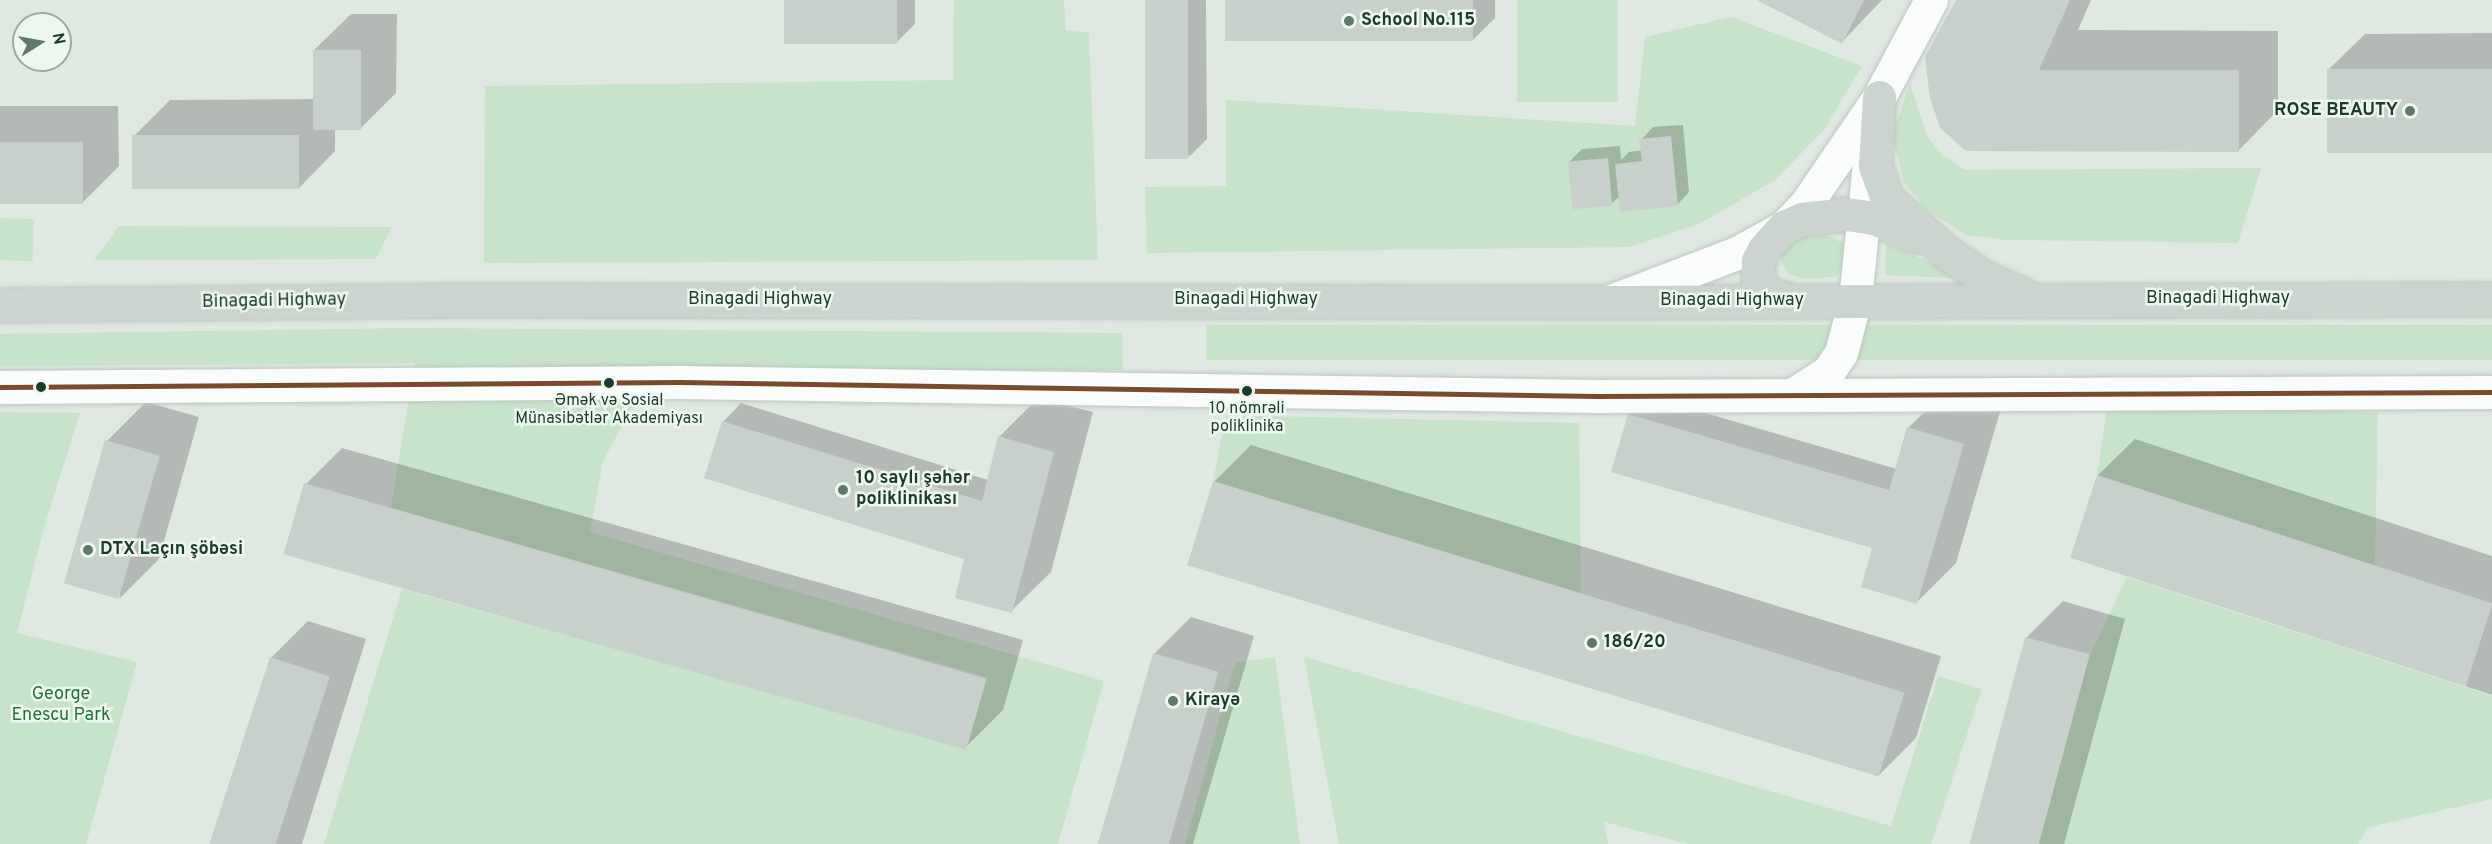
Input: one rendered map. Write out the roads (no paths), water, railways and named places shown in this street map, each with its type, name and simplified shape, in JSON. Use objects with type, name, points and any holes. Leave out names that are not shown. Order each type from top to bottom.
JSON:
[{"type":"main road","points":[[1880,97],[1875,166],[1880,185],[1887,198],[1899,212],[1947,252],[1983,277],[2036,300]]},
{"type":"main road","points":[[1790,300],[1771,295],[1758,283],[1758,261],[1764,249],[1784,227],[1818,216],[1862,215],[1889,223],[1947,252]]},
{"type":"main road","name":"Binagadi Highway","points":[[0,305],[447,300],[1609,302],[2492,299]]},
{"type":"street","points":[[1609,302],[1718,261],[1784,227],[1806,204],[1880,97],[1931,0]]},
{"type":"street","points":[[1791,395],[1828,372],[1841,353],[1855,300],[1869,149],[1880,97]]},
{"type":"street","points":[[1818,216],[1837,223],[1846,232],[1853,243],[1858,268]]},
{"type":"street","points":[[0,387],[680,382],[1597,396],[2492,392]]},
{"type":"place","name":"School No.115","points":[[1349,21]]},
{"type":"place","name":"ROSE BEAUTY","points":[[2410,111]]},
{"type":"place","name":"Əmək və Sosial Münasibətlər Akademiyası","points":[[609,383]]},
{"type":"place","name":"10 nömrəli poliklinika","points":[[1247,391]]},
{"type":"place","name":"10 saylı şəhər poliklinikası","points":[[843,490]]},
{"type":"place","name":"DTX Laçın şöbəsi","points":[[88,550]]},
{"type":"place","name":"186/20","points":[[1592,643]]},
{"type":"place","name":"Kirayə","points":[[1173,701]]},
{"type":"park label","name":"George Enescu Park","points":[[61,706]]}]
